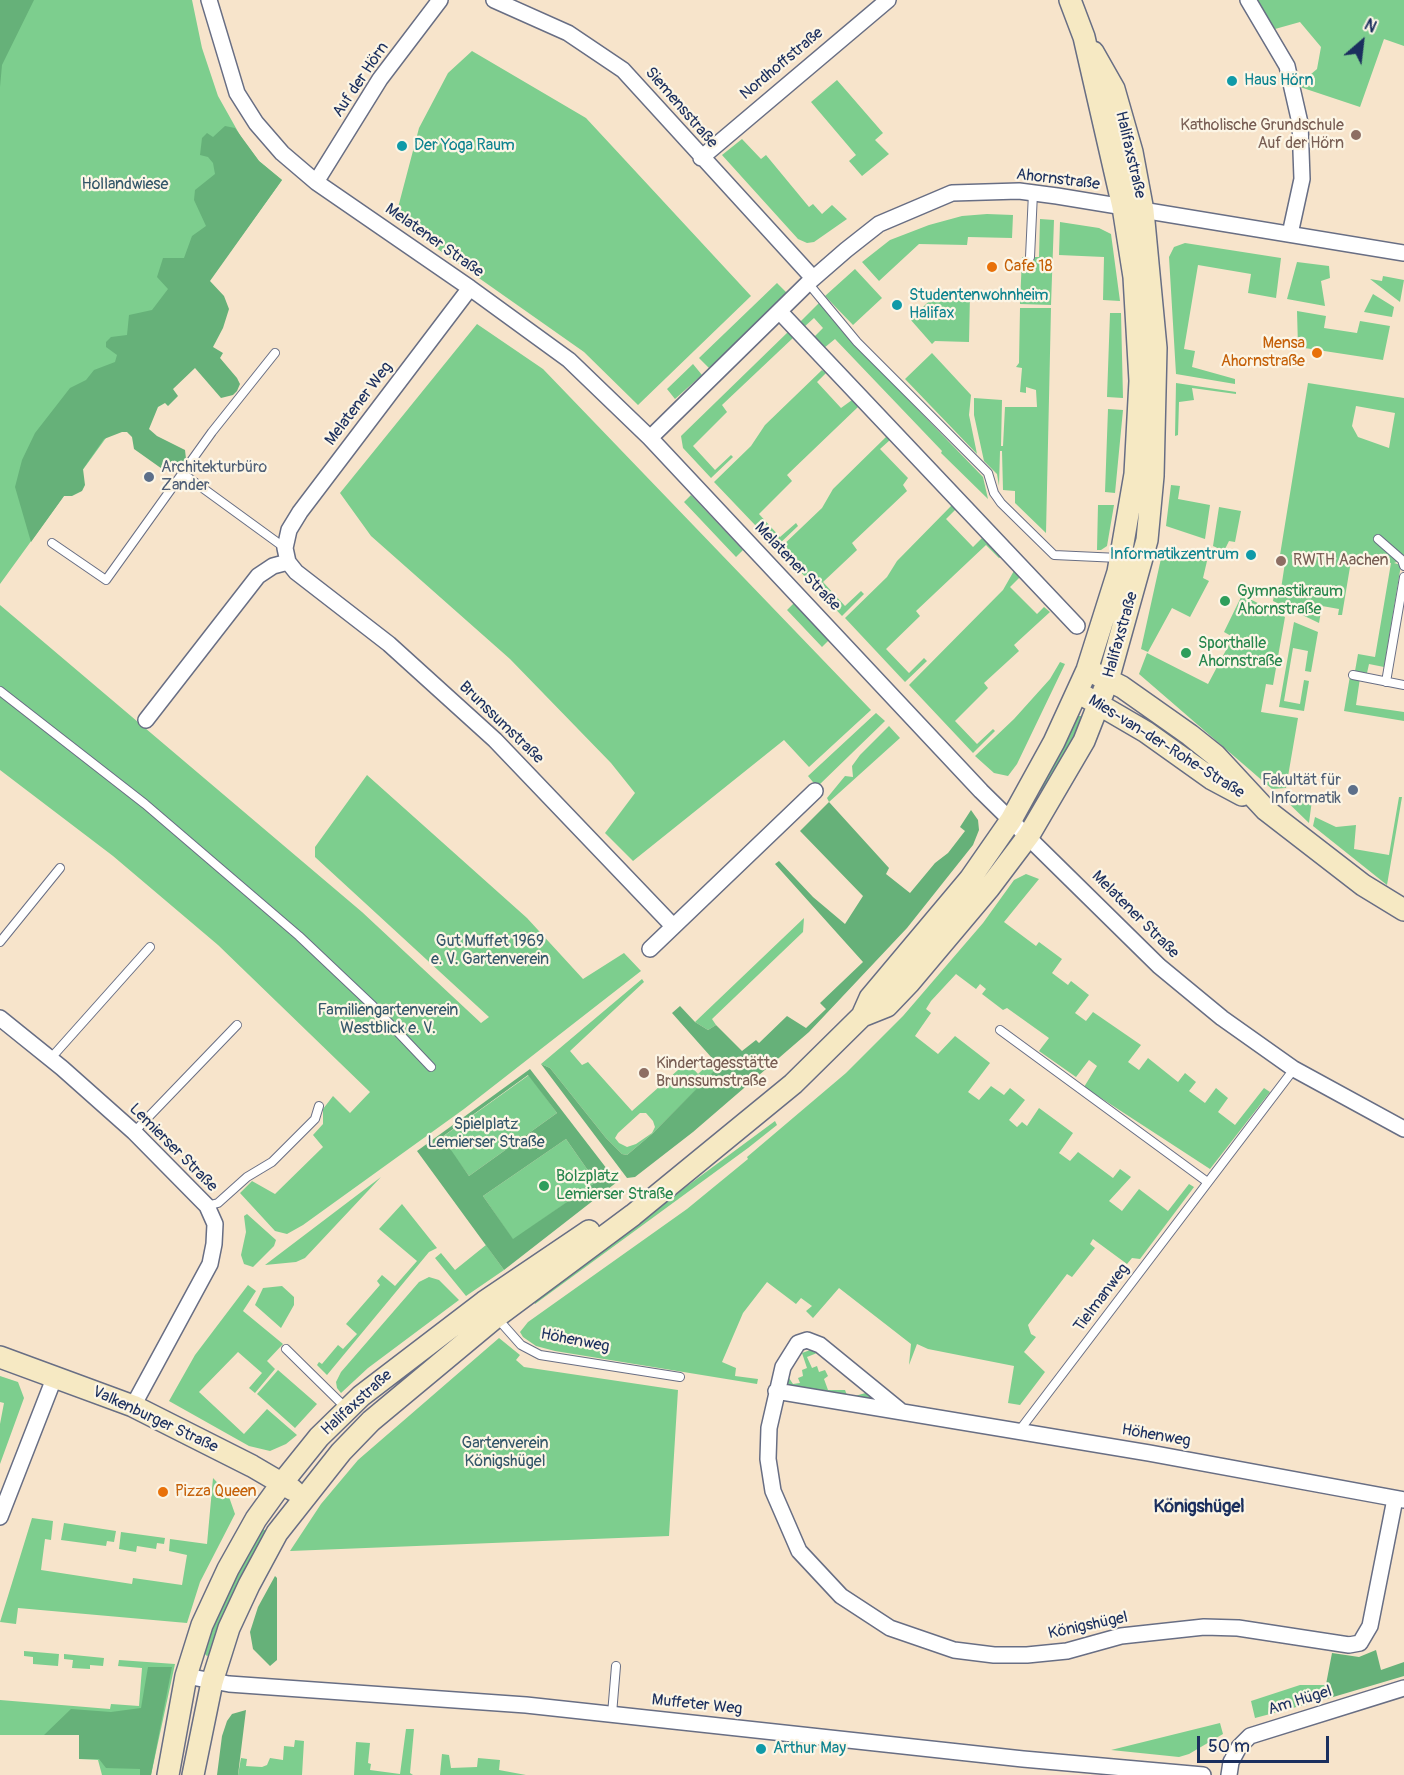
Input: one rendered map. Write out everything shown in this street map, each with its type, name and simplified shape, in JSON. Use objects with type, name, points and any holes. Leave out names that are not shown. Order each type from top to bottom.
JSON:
[{"type":"main road","name":"Halifaxstraße","points":[[168,1775],[186,1676],[202,1625],[228,1569],[256,1519],[308,1449],[347,1409],[393,1370],[490,1309],[706,1155],[793,1084],[862,1016],[870,998],[970,879],[1011,820],[1054,742],[1087,670],[1121,558],[1135,474],[1140,381],[1134,277],[1132,152],[1114,89],[1084,37],[1070,0]]},
{"type":"main road","name":"Halifaxstraße","points":[[862,1016],[887,1006],[909,983],[989,888],[1029,835],[1084,741],[1108,680],[1147,540],[1153,476],[1156,348],[1133,209]]},
{"type":"main road","name":"Mies-van-der-Rohe-Straße","points":[[1087,670],[1142,700],[1215,755],[1254,801]]},
{"type":"main road","name":"Mies-van-der-Rohe-Straße","points":[[1077,693],[1146,732],[1212,779],[1254,801],[1363,885],[1404,910]]},
{"type":"main road","name":"Halifaxstraße","points":[[193,1775],[212,1682],[230,1628],[249,1585],[274,1538],[341,1452],[490,1309]]},
{"type":"main road","name":"Valkenburger Straße","points":[[0,1357],[134,1406],[179,1427],[282,1483],[303,1498]]},
{"type":"street","name":"Melatener Straße","points":[[209,0],[237,93],[256,123],[282,153],[316,182],[470,288],[569,360],[650,438],[1011,820],[1029,835],[1159,966],[1222,1018],[1294,1069],[1404,1129]]},
{"type":"street","name":"Auf der Hörn","points":[[316,182],[363,106],[440,0]]},
{"type":"street","name":"Siemensstraße","points":[[494,0],[568,33],[623,70],[810,281]]},
{"type":"street","name":"Nordhoffstraße","points":[[701,158],[888,0]]},
{"type":"street","points":[[1248,0],[1287,66],[1300,123],[1302,179],[1290,234]]},
{"type":"street","name":"Ahornstraße","points":[[650,438],[810,281],[879,224],[941,196],[963,193],[1033,193],[1404,253]]},
{"type":"street","name":"Melatener Weg","points":[[287,555],[289,530],[300,512],[470,288]]},
{"type":"street","points":[[780,312],[1077,626]]},
{"type":"street","points":[[146,720],[258,576],[287,555]]},
{"type":"street","name":"Brunssumstraße","points":[[287,555],[296,572],[389,644],[495,740],[673,926]]},
{"type":"street","points":[[650,950],[815,791]]},
{"type":"street","name":"Lemierser Straße","points":[[0,1017],[51,1058],[134,1132],[207,1206],[215,1224],[210,1264],[134,1406]]},
{"type":"street","name":"Höhenweg","points":[[902,1412],[820,1345],[807,1340],[798,1343],[787,1359],[776,1391],[902,1412],[1018,1431],[1400,1499]]},
{"type":"street","points":[[0,1517],[55,1376]]},
{"type":"street","name":"Königshügel","points":[[776,1391],[769,1428],[773,1491],[799,1551],[841,1596],[867,1615],[890,1628],[954,1650],[994,1655],[1028,1655],[1067,1651],[1121,1636],[1204,1627],[1238,1628],[1349,1645],[1360,1643],[1370,1626],[1400,1499]]},
{"type":"street","name":"Muffeter Weg","points":[[186,1676],[212,1682],[612,1714],[1013,1758],[1203,1775]]},
{"type":"street","name":"Am Hügel","points":[[1229,1775],[1231,1762],[1239,1747],[1250,1736],[1404,1688]]},
{"type":"lane","points":[[1030,257],[1033,193]]},
{"type":"lane","points":[[810,281],[857,342],[988,472],[994,492],[1001,503],[1054,555],[1121,558]]},
{"type":"lane","points":[[52,543],[106,580],[182,473],[275,353]]},
{"type":"lane","points":[[182,473],[287,555]]},
{"type":"lane","points":[[1378,539],[1402,560],[1404,566]]},
{"type":"lane","points":[[1386,682],[1404,577]]},
{"type":"lane","points":[[1353,675],[1404,685]]},
{"type":"lane","points":[[0,691],[145,804],[299,936],[373,1006],[431,1067]]},
{"type":"lane","points":[[0,942],[60,868]]},
{"type":"lane","points":[[51,1058],[150,947]]},
{"type":"lane","points":[[134,1132],[237,1025]]},
{"type":"lane","points":[[1000,1030],[1206,1181]]},
{"type":"lane","name":"Tielmanweg","points":[[1018,1431],[1206,1181],[1294,1069]]},
{"type":"lane","points":[[207,1206],[218,1203],[247,1177],[272,1162],[315,1119],[320,1106]]},
{"type":"lane","name":"Höhenweg","points":[[490,1309],[521,1345],[540,1355],[680,1377]]},
{"type":"lane","points":[[286,1348],[347,1409]]},
{"type":"lane","points":[[612,1714],[616,1666]]},
{"type":"green space","points":[[0,0],[34,0],[2,65],[0,87]]},
{"type":"green space","name":"Hollandwiese","points":[[13,0],[192,0],[202,48],[218,96],[241,137],[259,161],[282,180],[209,281],[148,380],[0,584],[0,34]]},
{"type":"green space","points":[[1257,0],[1404,0],[1404,46],[1384,39],[1360,107],[1297,86],[1317,69],[1321,47],[1300,22],[1275,29]]},
{"type":"green space","points":[[472,51],[586,118],[751,296],[638,405],[584,352],[395,219],[419,128],[448,73]]},
{"type":"green space","points":[[837,80],[883,133],[875,140],[889,154],[862,176],[849,161],[856,155],[811,102]]},
{"type":"green space","points":[[225,126],[235,128],[259,161],[282,180],[210,281],[224,296],[229,309],[223,328],[213,347],[223,353],[220,358],[237,378],[240,384],[237,391],[233,395],[221,398],[195,368],[173,389],[178,396],[168,406],[165,403],[158,407],[149,429],[157,436],[185,450],[186,459],[180,469],[165,471],[134,449],[132,437],[127,432],[104,439],[83,469],[85,485],[82,491],[72,496],[64,496],[31,542],[15,487],[22,460],[35,433],[70,388],[86,380],[94,370],[115,362],[117,355],[106,347],[106,342],[111,337],[127,335],[129,315],[152,310],[168,289],[157,277],[163,258],[184,258],[192,236],[206,226],[194,200],[195,190],[215,174],[213,163],[208,157],[200,155],[202,138],[207,133],[213,137]]},
{"type":"green space","points":[[742,139],[761,159],[766,155],[809,207],[813,204],[822,214],[832,205],[847,219],[814,242],[807,243],[798,239],[722,155]]},
{"type":"green space","points":[[1013,215],[1012,238],[968,237],[967,245],[919,244],[879,281],[862,262],[890,240],[929,225],[962,216]]},
{"type":"green space","points":[[1040,219],[1054,220],[1051,305],[1020,304],[1022,257],[1039,257]]},
{"type":"green space","points":[[1060,222],[1099,228],[1111,234],[1120,301],[1103,300],[1104,257],[1059,255]]},
{"type":"green space","points":[[1185,243],[1281,258],[1276,298],[1248,293],[1251,274],[1198,265],[1184,349],[1195,351],[1192,367],[1235,379],[1235,384],[1176,374],[1169,257],[1174,247]]},
{"type":"green space","points":[[1297,262],[1329,266],[1330,278],[1321,281],[1325,306],[1287,299]]},
{"type":"green space","points":[[855,269],[882,298],[853,325],[825,296]]},
{"type":"green space","points":[[1383,276],[1404,280],[1400,302],[1370,279],[1382,281]]},
{"type":"green space","points":[[777,283],[788,294],[709,368],[699,358]]},
{"type":"green space","points":[[938,293],[970,294],[969,342],[935,341],[932,344],[910,319]]},
{"type":"green space","points":[[1373,294],[1394,307],[1392,317],[1364,312]]},
{"type":"green space","points":[[819,303],[841,326],[840,329],[983,477],[988,499],[941,453],[942,451],[835,339],[824,348],[814,337],[823,328],[814,318],[803,328],[798,324]]},
{"type":"green space","points":[[1020,308],[1051,308],[1046,533],[1015,503],[1015,491],[1003,490],[1002,451],[1000,451],[999,486],[997,474],[984,461],[974,415],[974,398],[1002,400],[1001,446],[1003,446],[1005,407],[1037,407],[1036,390],[1026,387],[1026,393],[1020,392],[1022,368],[1016,367],[1019,363]]},
{"type":"green space","points":[[1297,311],[1326,316],[1324,328],[1357,333],[1360,321],[1390,326],[1383,360],[1298,347]]},
{"type":"green space","points":[[1110,313],[1121,313],[1123,398],[1107,397]]},
{"type":"green space","points":[[477,324],[543,369],[871,710],[809,767],[784,740],[633,861],[605,833],[635,793],[611,763],[510,659],[371,536],[340,493]]},
{"type":"green space","points":[[789,331],[794,337],[722,405],[727,412],[693,446],[715,470],[731,455],[733,457],[711,478],[683,448],[681,436]]},
{"type":"green space","points":[[932,353],[971,395],[969,415],[977,454],[905,379]]},
{"type":"green space","points":[[693,364],[702,375],[675,399],[667,389]]},
{"type":"green space","points":[[822,370],[826,373],[817,382],[841,408],[852,400],[858,407],[787,475],[792,481],[759,514],[780,537],[796,523],[798,526],[776,547],[714,482],[751,446],[765,425]]},
{"type":"green space","points":[[1176,383],[1236,392],[1236,394],[1192,388],[1194,400],[1179,402],[1178,435],[1175,436]]},
{"type":"green space","points":[[1308,383],[1404,398],[1404,559],[1394,563],[1401,565],[1384,667],[1369,664],[1367,673],[1355,671],[1358,654],[1375,657],[1391,563],[1374,560],[1373,565],[1351,561],[1342,615],[1338,615],[1339,609],[1322,606],[1319,623],[1273,601],[1275,588],[1281,589],[1286,556],[1280,555]],"holes":[[[1356,406],[1395,413],[1389,448],[1358,437],[1352,426]]]},
{"type":"green space","points":[[1108,409],[1123,410],[1115,493],[1105,492]]},
{"type":"green space","points":[[887,436],[890,440],[880,449],[908,478],[903,485],[907,491],[852,543],[857,550],[823,582],[845,606],[861,591],[864,594],[842,616],[779,549],[822,508],[833,489]]},
{"type":"green space","points":[[1171,485],[1180,486],[1178,499],[1210,505],[1205,539],[1166,526]]},
{"type":"green space","points":[[691,495],[743,550],[736,557],[684,502]]},
{"type":"green space","points":[[952,505],[956,509],[946,519],[973,547],[983,537],[1002,556],[999,558],[986,545],[916,611],[920,616],[886,649],[909,673],[924,658],[927,661],[905,682],[845,618],[887,577],[897,561]]},
{"type":"green space","points":[[1098,505],[1114,505],[1107,546],[1101,550],[1097,550]]},
{"type":"green space","points":[[1219,507],[1241,511],[1235,542],[1229,541],[1224,551],[1213,546]]},
{"type":"green space","points":[[1162,554],[1207,561],[1203,578],[1209,581],[1190,617],[1172,608],[1148,652],[1141,649]]},
{"type":"green space","points":[[1015,569],[1021,576],[1010,587],[1037,614],[1044,607],[1050,612],[1014,645],[1019,651],[984,683],[988,688],[955,721],[977,744],[993,729],[995,731],[973,753],[909,685],[1003,590]]},
{"type":"green space","points":[[1242,595],[1285,617],[1273,685],[1266,684],[1261,712],[1298,718],[1286,788],[1272,789],[1139,674],[1147,653],[1208,684],[1233,637],[1224,632]]},
{"type":"green space","points":[[794,603],[830,639],[822,647],[787,610]]},
{"type":"green space","points":[[0,605],[362,912],[481,1023],[489,1017],[315,857],[315,847],[367,775],[527,918],[583,979],[624,953],[641,971],[464,1109],[303,1225],[287,1234],[275,1231],[240,1193],[252,1181],[275,1194],[323,1147],[313,1135],[323,1124],[323,1109],[333,1096],[350,1113],[370,1092],[218,945],[113,856],[0,770]]},
{"type":"green space","points":[[1294,622],[1318,632],[1311,672],[1305,671],[1308,651],[1293,648],[1284,701],[1300,704],[1304,680],[1309,681],[1304,711],[1279,707]]},
{"type":"green space","points":[[1060,662],[1065,664],[1017,764],[1008,776],[994,773],[975,756],[1014,719],[1050,679]]},
{"type":"green space","points":[[1350,676],[1360,678],[1356,705],[1404,712],[1404,721],[1344,711]]},
{"type":"green space","points":[[876,713],[885,721],[817,787],[808,776]]},
{"type":"green space","points":[[1075,716],[1082,716],[1084,720],[1046,796],[1037,788]]},
{"type":"green space","points":[[889,726],[900,738],[829,802],[827,798],[845,776],[853,777],[852,766],[860,755]]},
{"type":"green space","points":[[1279,794],[1312,800],[1309,823]]},
{"type":"green space","points":[[1399,797],[1402,797],[1387,885],[1313,826],[1315,817],[1336,827],[1356,825],[1354,849],[1389,855]]},
{"type":"green space","points":[[829,802],[889,868],[886,874],[910,893],[935,863],[948,853],[965,831],[960,827],[971,810],[978,820],[979,830],[973,845],[907,928],[809,1032],[693,1132],[635,1177],[627,1178],[541,1064],[550,1068],[606,1138],[622,1154],[627,1155],[653,1133],[719,1066],[672,1013],[680,1006],[695,1022],[708,1030],[716,1025],[742,1051],[756,1040],[759,1043],[787,1016],[806,1028],[826,1009],[820,1003],[863,962],[775,864],[779,861],[813,897],[845,924],[863,896],[800,831]]},
{"type":"green space","points":[[1026,874],[1039,879],[1004,922],[1036,946],[1039,942],[1062,959],[1052,973],[1068,985],[1071,981],[1089,995],[1075,1013],[1086,1021],[1093,1012],[1141,1045],[1128,1062],[1139,1070],[1148,1058],[1178,1082],[1185,1073],[1196,1082],[1189,1091],[1205,1103],[1216,1088],[1228,1098],[1218,1112],[1235,1125],[1264,1088],[1270,1092],[1210,1169],[1084,1087],[1097,1066],[1089,1060],[1076,1077],[1039,1051],[1049,1038],[1007,1008],[1003,1010],[982,994],[986,989],[980,984],[976,989],[956,974],[931,1001],[926,1009],[931,1013],[915,1036],[938,1054],[955,1036],[990,1063],[968,1092],[979,1100],[991,1086],[1004,1095],[1010,1088],[1025,1100],[1009,1120],[1017,1127],[1022,1122],[1027,1126],[1039,1108],[1073,1133],[1059,1153],[1070,1161],[1078,1152],[1113,1178],[1120,1169],[1131,1177],[1109,1201],[1122,1211],[1139,1189],[1168,1211],[1189,1184],[1194,1187],[1140,1259],[1132,1258],[1127,1264],[1093,1239],[1090,1244],[1095,1248],[1072,1277],[1067,1274],[1028,1325],[1031,1334],[1036,1337],[1024,1352],[1045,1372],[1020,1405],[1008,1403],[1014,1366],[928,1349],[917,1344],[909,1365],[911,1344],[839,1288],[813,1318],[806,1311],[812,1306],[801,1298],[796,1304],[767,1282],[743,1313],[722,1362],[736,1368],[735,1376],[758,1379],[757,1384],[555,1351],[536,1346],[523,1337],[520,1332],[528,1322],[687,1209],[846,1073],[903,1016],[983,923],[1014,880]]},
{"type":"green space","points":[[804,918],[803,932],[712,1019],[716,1025],[708,1030],[695,1022]]},
{"type":"green space","points":[[642,979],[644,982],[570,1051],[582,1065],[588,1062],[632,1111],[687,1062],[698,1074],[714,1059],[720,1066],[653,1133],[627,1155],[622,1154],[606,1138],[550,1068],[541,1064]],"holes":[[[640,1113],[646,1113],[655,1127],[652,1133],[627,1147],[619,1143],[615,1138],[618,1133]]]},
{"type":"green space","points":[[530,1069],[617,1182],[504,1270],[417,1151]],"holes":[[[528,1075],[557,1113],[469,1176],[442,1137]],[[566,1139],[596,1182],[513,1239],[483,1196]]]},
{"type":"green space","name":"Spielplatz Lemierser Straße","points":[[529,1075],[557,1113],[469,1176],[441,1138]]},
{"type":"green space","points":[[775,1121],[777,1125],[748,1148],[535,1304],[531,1296],[537,1297]]},
{"type":"green space","name":"Bolzplatz Lemierser Straße","points":[[566,1139],[596,1182],[513,1240],[483,1196]]},
{"type":"green space","points":[[381,1177],[305,1258],[296,1262],[265,1265]]},
{"type":"green space","points":[[402,1204],[437,1248],[429,1252],[327,1375],[317,1365],[319,1362],[322,1364],[338,1345],[343,1349],[357,1334],[346,1324],[380,1285],[377,1281],[382,1275],[395,1286],[417,1261],[379,1229]]},
{"type":"green space","points":[[247,1214],[276,1240],[274,1246],[253,1267],[244,1264],[241,1255],[246,1232],[244,1216]]},
{"type":"green space","points":[[486,1245],[504,1270],[466,1296],[435,1258],[441,1253],[455,1270]]},
{"type":"green space","points":[[429,1277],[439,1280],[459,1300],[368,1368],[341,1393],[336,1382],[341,1372],[419,1282]]},
{"type":"green space","points":[[248,1285],[256,1291],[243,1311],[283,1344],[267,1361],[275,1369],[255,1393],[249,1388],[262,1373],[238,1352],[199,1392],[244,1434],[267,1409],[297,1435],[286,1444],[270,1451],[249,1446],[169,1401],[195,1355]]},
{"type":"green space","points":[[282,1286],[294,1297],[294,1305],[281,1328],[255,1305],[263,1288]]},
{"type":"green space","name":"Gartenverein Königshügel","points":[[499,1338],[520,1355],[516,1360],[524,1367],[678,1390],[669,1536],[290,1551],[321,1504],[358,1460]]},
{"type":"green space","points":[[813,1349],[817,1353],[807,1357],[812,1368],[817,1366],[819,1372],[825,1370],[828,1376],[824,1379],[828,1390],[845,1390],[848,1398],[869,1392],[880,1403],[867,1405],[787,1388],[787,1375],[793,1384],[800,1383],[798,1378],[803,1376],[802,1370],[807,1368],[802,1353]]},
{"type":"green space","points":[[278,1370],[317,1404],[295,1428],[257,1394]]},
{"type":"green space","points":[[0,1376],[18,1382],[24,1398],[0,1464],[0,1424],[4,1403],[0,1402]]},
{"type":"green space","points":[[213,1478],[228,1494],[235,1514],[200,1582],[187,1623],[18,1608],[16,1624],[0,1622],[32,1518],[53,1521],[51,1540],[45,1539],[41,1570],[132,1584],[133,1578],[182,1585],[187,1555],[169,1551],[170,1539],[207,1544]]},
{"type":"green space","points":[[64,1523],[116,1531],[114,1542],[107,1541],[106,1546],[61,1540]]},
{"type":"green space","points":[[260,1527],[269,1533],[212,1654],[207,1656],[204,1653],[213,1622]]},
{"type":"green space","points":[[121,1532],[165,1538],[164,1544],[157,1543],[156,1549],[137,1546],[136,1552],[119,1549]]},
{"type":"green space","points":[[275,1576],[277,1578],[277,1660],[270,1666],[253,1649],[250,1632],[258,1607]]},
{"type":"green space","points":[[1376,1650],[1381,1670],[1404,1662],[1404,1676],[1323,1700],[1332,1653],[1359,1657]]},
{"type":"green space","points":[[24,1651],[59,1654],[58,1666],[33,1664],[33,1657],[24,1656]]},
{"type":"green space","points":[[64,1654],[104,1658],[103,1666],[90,1665],[90,1669],[72,1668],[73,1660],[64,1659]]},
{"type":"green space","points":[[119,1660],[175,1664],[151,1775],[102,1775],[98,1760],[79,1759],[79,1735],[0,1735],[0,1700],[110,1709],[111,1704],[139,1706],[142,1668],[118,1666]]},
{"type":"green space","points":[[148,1667],[172,1667],[151,1775],[140,1775],[140,1769],[106,1768],[99,1759],[79,1759],[79,1735],[44,1735],[71,1709],[111,1712],[141,1708]]},
{"type":"green space","points":[[1300,1685],[1326,1685],[1323,1700],[1255,1718],[1251,1701]]},
{"type":"green space","points":[[246,1710],[238,1775],[217,1775],[222,1736],[227,1721],[232,1714]]},
{"type":"green space","points":[[1220,1723],[1223,1734],[1189,1754],[1179,1757],[1111,1750]]},
{"type":"green space","points":[[406,1729],[414,1729],[410,1773],[413,1775],[354,1775],[356,1742],[370,1743],[368,1763],[371,1764],[370,1770],[400,1774]]},
{"type":"green space","points":[[295,1740],[304,1741],[302,1775],[238,1775],[241,1758],[247,1759],[246,1766],[262,1767],[267,1765],[270,1758],[283,1760],[284,1746],[294,1747]]},
{"type":"green space","points":[[442,1754],[449,1755],[451,1768],[477,1767],[478,1758],[500,1760],[499,1770],[526,1775],[440,1775]]},
{"type":"place","name":"Haus Hörn","points":[[1232,81]]},
{"type":"place","name":"Katholische Grundschule Auf der Hörn","points":[[1356,135]]},
{"type":"place","name":"Der Yoga Raum","points":[[402,146]]},
{"type":"place","name":"Cafe 18","points":[[992,267]]},
{"type":"place","name":"Studentenwohnheim Halifax","points":[[897,305]]},
{"type":"place","name":"Mensa Ahornstraße","points":[[1317,353]]},
{"type":"place","name":"Architekturbüro Zander","points":[[149,477]]},
{"type":"place","name":"Informatikzentrum","points":[[1251,555]]},
{"type":"place","name":"RWTH Aachen","points":[[1281,561]]},
{"type":"place","name":"Gymnastikraum Ahornstraße","points":[[1225,601]]},
{"type":"place","name":"Sporthalle Ahornstraße","points":[[1186,653]]},
{"type":"place","name":"Fakultät für Informatik","points":[[1353,790]]},
{"type":"place","name":"Kindertagesstätte Brunssumstraße","points":[[644,1073]]},
{"type":"place","name":"Bolzplatz Lemierser Straße","points":[[544,1186]]},
{"type":"place","name":"Pizza Queen","points":[[163,1492]]},
{"type":"place","name":"Arthur May","points":[[761,1749]]},
{"type":"district","name":"Königshügel","points":[[1199,1507]]},
{"type":"park label","name":"Gut Muffet 1969 e. V. Gartenverein","points":[[490,951]]},
{"type":"park label","name":"Familiengartenverein Westblick e. V.","points":[[388,1020]]}]
